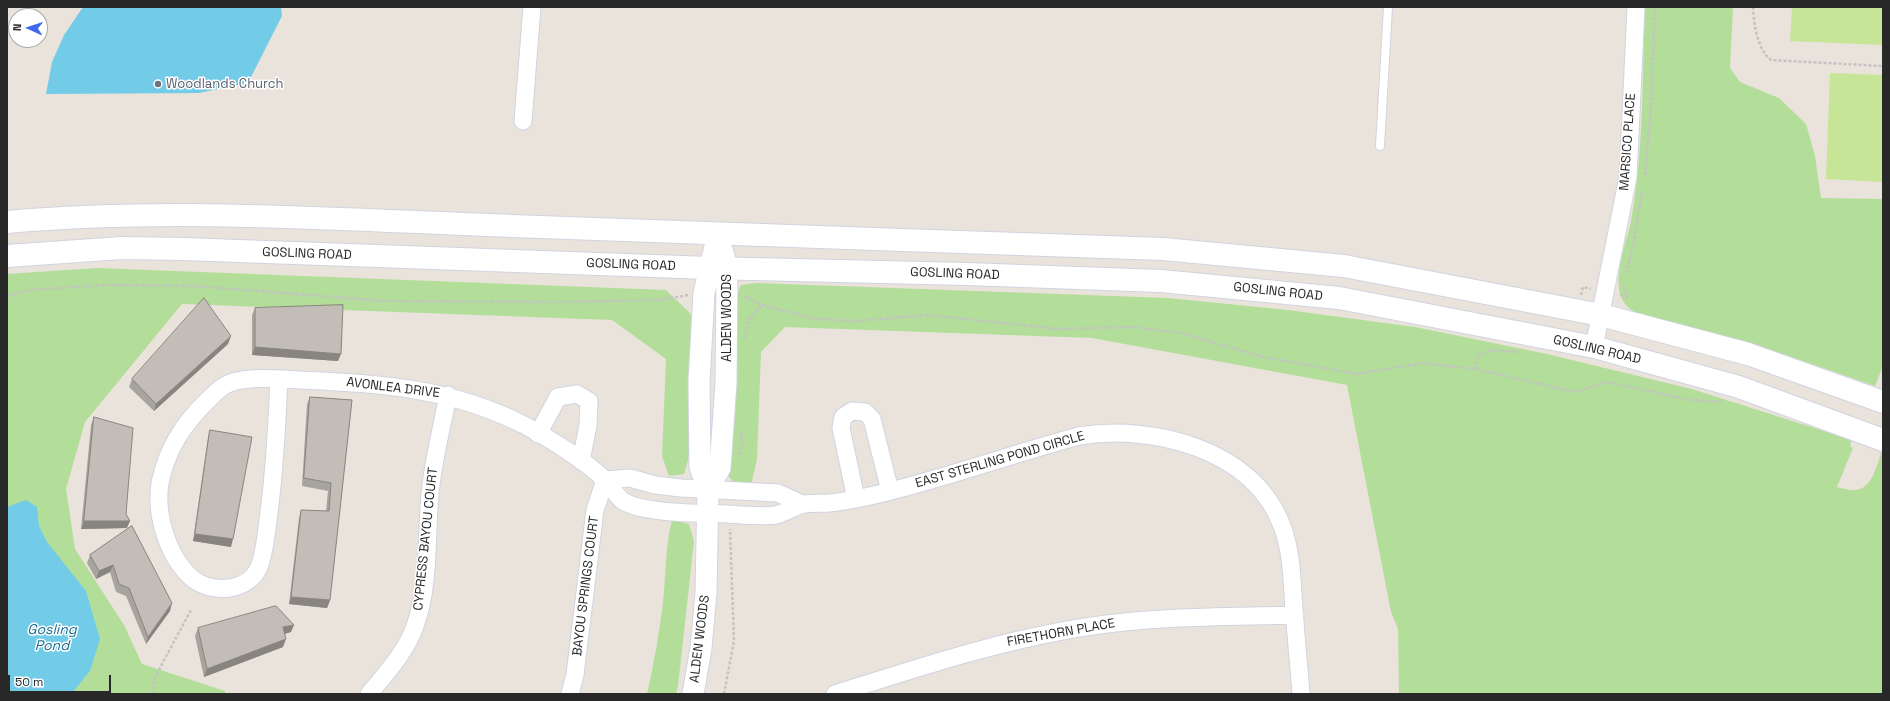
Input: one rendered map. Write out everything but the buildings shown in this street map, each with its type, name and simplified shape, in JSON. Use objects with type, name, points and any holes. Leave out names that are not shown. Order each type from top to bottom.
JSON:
[{"type":"main road","points":[[7,222],[82,216],[142,214],[325,219],[1163,249],[1230,255],[1344,266],[1601,315],[1748,354],[1878,400]]},
{"type":"main road","name":"GOSLING ROAD","points":[[7,256],[122,248],[183,249],[718,268],[967,274],[1145,281],[1339,298],[1594,347],[1739,388],[1883,440]]},
{"type":"street","points":[[523,121],[532,7]]},
{"type":"street","name":"MARSICO PLACE","points":[[1594,347],[1628,177],[1636,7]]},
{"type":"street","name":"ALDEN WOODS","points":[[708,489],[720,468],[726,384],[728,294],[718,268],[718,234]]},
{"type":"street","name":"ALDEN WOODS","points":[[693,694],[701,648],[705,601],[708,513],[708,489],[700,467],[699,381],[704,293],[718,268]]},
{"type":"street","name":"AVONLEA DRIVE","points":[[279,379],[276,462],[266,534],[259,568],[250,580],[228,589],[213,589],[199,583],[187,574],[174,555],[161,521],[159,489],[169,451],[180,430],[195,412],[229,383],[256,379],[279,379],[355,382],[390,385],[448,395],[485,408],[538,434],[581,461],[605,480],[622,500],[647,509],[708,513]]},
{"type":"street","points":[[538,434],[558,397],[577,394],[589,401],[588,425],[581,461]]},
{"type":"street","name":"CYPRESS BAYOU COURT","points":[[369,694],[405,647],[415,626],[423,586],[433,472],[448,395]]},
{"type":"street","points":[[856,499],[841,428],[843,417],[852,411],[865,412],[872,419],[890,491]]},
{"type":"street","name":"EAST STERLING POND CIRCLE","points":[[708,513],[777,515],[802,504],[856,499],[890,491],[1079,436],[1111,432],[1133,433],[1182,443],[1213,455],[1238,470],[1264,493],[1277,513],[1283,527],[1291,565],[1301,694]]},
{"type":"street","points":[[605,480],[630,478],[662,486],[708,489]]},
{"type":"street","name":"BAYOU SPRINGS COURT","points":[[570,694],[575,675],[595,510],[605,480]]},
{"type":"street","name":"EAST STERLING POND CIRCLE","points":[[708,489],[778,493],[802,504]]},
{"type":"street","name":"FIRETHORN PLACE","points":[[836,694],[940,660],[1014,640],[1091,626],[1148,620],[1295,615]]},
{"type":"lane","points":[[1380,146],[1388,7]]},
{"type":"path","points":[[1753,7],[1753,19],[1759,42],[1766,57],[1771,60],[1883,66]]},
{"type":"path","points":[[7,296],[30,290],[106,285],[194,286],[392,301],[556,302],[660,300],[704,293]]},
{"type":"path","points":[[728,294],[741,294],[762,305],[816,319],[855,321],[929,315],[1058,329],[1132,327],[1181,333],[1263,357],[1357,374],[1423,363],[1475,369],[1575,392],[1607,382],[1690,400],[1727,403]]},
{"type":"path","points":[[153,694],[154,679],[191,610]]},
{"type":"green space","points":[[1645,7],[1733,7],[1730,68],[1740,82],[1779,98],[1806,124],[1815,156],[1821,198],[1883,199],[1883,366],[1875,386],[1752,345],[1643,316],[1636,313],[1626,305],[1621,297],[1619,287],[1620,264],[1631,221],[1638,168],[1642,114]]},
{"type":"green space","points":[[1792,7],[1883,7],[1883,45],[1790,41]]},
{"type":"green space","points":[[1830,73],[1883,75],[1883,182],[1826,179]]},
{"type":"green space","points":[[97,268],[666,290],[691,314],[689,457],[684,474],[669,476],[662,456],[666,359],[612,320],[182,304],[85,422],[66,489],[75,549],[124,625],[142,664],[225,691],[225,694],[7,694],[7,274]]},
{"type":"green space","points":[[756,283],[1168,298],[1288,310],[1415,327],[1547,354],[1692,389],[1852,440],[1850,446],[1853,448],[1837,487],[1853,490],[1860,489],[1865,486],[1873,475],[1883,448],[1883,694],[1399,694],[1398,629],[1391,612],[1347,385],[1092,338],[785,327],[761,352],[757,459],[751,485],[735,484],[725,472],[735,298],[741,285]]},
{"type":"green space","points":[[672,520],[689,524],[694,541],[678,686],[676,694],[647,694],[661,614],[667,551]]},
{"type":"water","points":[[83,7],[281,7],[282,16],[248,83],[199,93],[46,94],[52,62],[64,35]]},
{"type":"water","name":"Gosling Pond","points":[[26,500],[37,507],[39,526],[47,542],[86,591],[100,639],[90,671],[72,693],[69,694],[7,694],[7,507]]},
{"type":"place","name":"Woodlands Church","points":[[158,84]]}]
